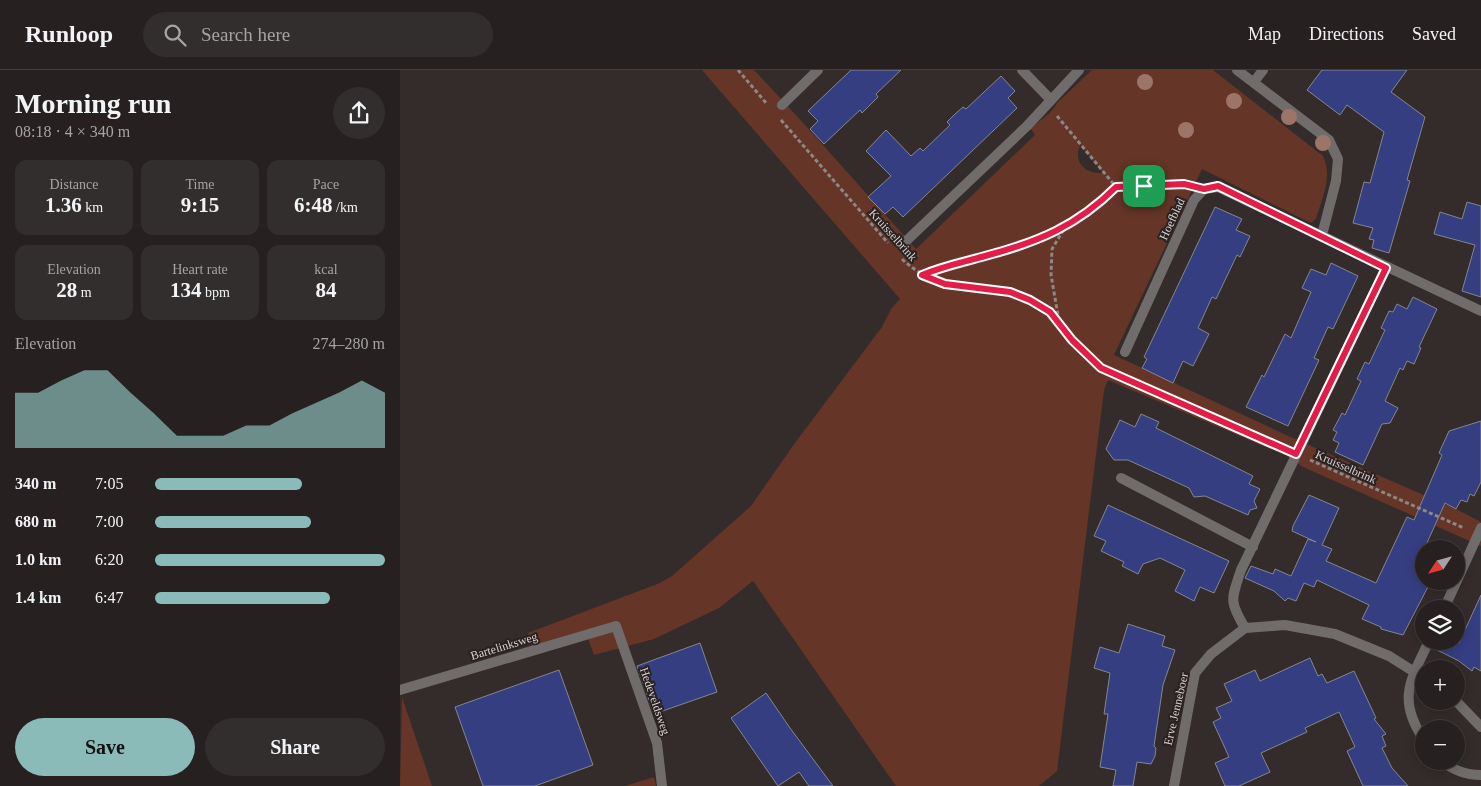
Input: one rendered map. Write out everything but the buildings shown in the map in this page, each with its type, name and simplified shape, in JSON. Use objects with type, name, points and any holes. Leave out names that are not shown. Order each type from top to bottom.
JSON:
[{"type":"street","points":[[782,105],[818,70]]},
{"type":"street","points":[[1022,70],[1049,102]]},
{"type":"street","points":[[903,244],[1049,102],[1079,70]]},
{"type":"street","points":[[1237,70],[1329,140],[1338,159],[1336,181],[1322,235]]},
{"type":"street","points":[[1254,82],[1263,70]]},
{"type":"street","points":[[1204,189],[1218,186],[1322,235],[1386,268],[1481,311]]},
{"type":"street","name":"Hoefblad","points":[[1124,352],[1194,200],[1204,189]]},
{"type":"street","points":[[1386,268],[1241,570],[1234,592],[1233,607],[1245,628],[1285,625],[1336,634],[1390,656],[1415,672]]},
{"type":"street","points":[[1121,478],[1253,546]]},
{"type":"street","points":[[1448,600],[1480,531]]},
{"type":"street","name":"Bartelinksweg","points":[[400,690],[616,626]]},
{"type":"street","name":"Hedeveldsweg","points":[[616,626],[657,743],[662,786]]},
{"type":"street","name":"Erve Jenneboer","points":[[1174,786],[1195,673],[1211,654],[1245,628]]},
{"type":"street","points":[[1415,684],[1407,701],[1415,724]]},
{"type":"street","points":[[1465,710],[1481,727]]},
{"type":"street","points":[[1455,770],[1468,775],[1481,775]]},
{"type":"path","points":[[738,70],[768,105]]},
{"type":"path","points":[[1049,102],[1116,187]]},
{"type":"path","name":"Kruisselbrink","points":[[780,119],[888,244]]},
{"type":"path","points":[[922,275],[940,267],[1020,245],[1064,228],[1093,209],[1116,187],[1184,184],[1204,189]]},
{"type":"path","points":[[1059,321],[1052,275],[1052,249],[1064,228]]},
{"type":"path","name":"Kruisselbrink","points":[[901,258],[914,271],[945,284],[1010,292],[1043,306],[1059,321],[1072,340],[1101,368],[1296,454],[1480,531]]},
{"type":"shaded area","points":[[702,70],[754,70],[916,249],[1035,135],[1031,129],[1049,114],[1057,103],[1092,70],[1213,70],[1323,156],[1326,164],[1327,180],[1316,219],[1311,223],[1202,169],[1114,355],[1481,522],[1481,546],[1303,467],[1287,456],[1108,380],[1104,390],[1057,771],[1039,786],[896,786],[753,581],[719,608],[654,639],[594,655],[585,630],[532,647],[528,633],[660,583],[672,576],[751,506],[792,447],[882,327],[891,309],[900,299]],"holes":[[[1080,145],[1103,173],[1097,173],[1082,166],[1078,157]]]},
{"type":"shaded area","points":[[402,697],[432,786],[400,786]]},
{"type":"shaded area","points":[[654,777],[656,786],[625,786]]},
{"type":"route","points":[[1184,184],[1204,189],[1218,186],[1322,235],[1386,268],[1296,454],[1101,368],[1084,353],[1059,321],[1043,306],[1010,292],[945,284],[922,275],[940,267],[986,256],[1030,242],[1064,228],[1093,209],[1116,187],[1144,186],[1184,184]]}]
